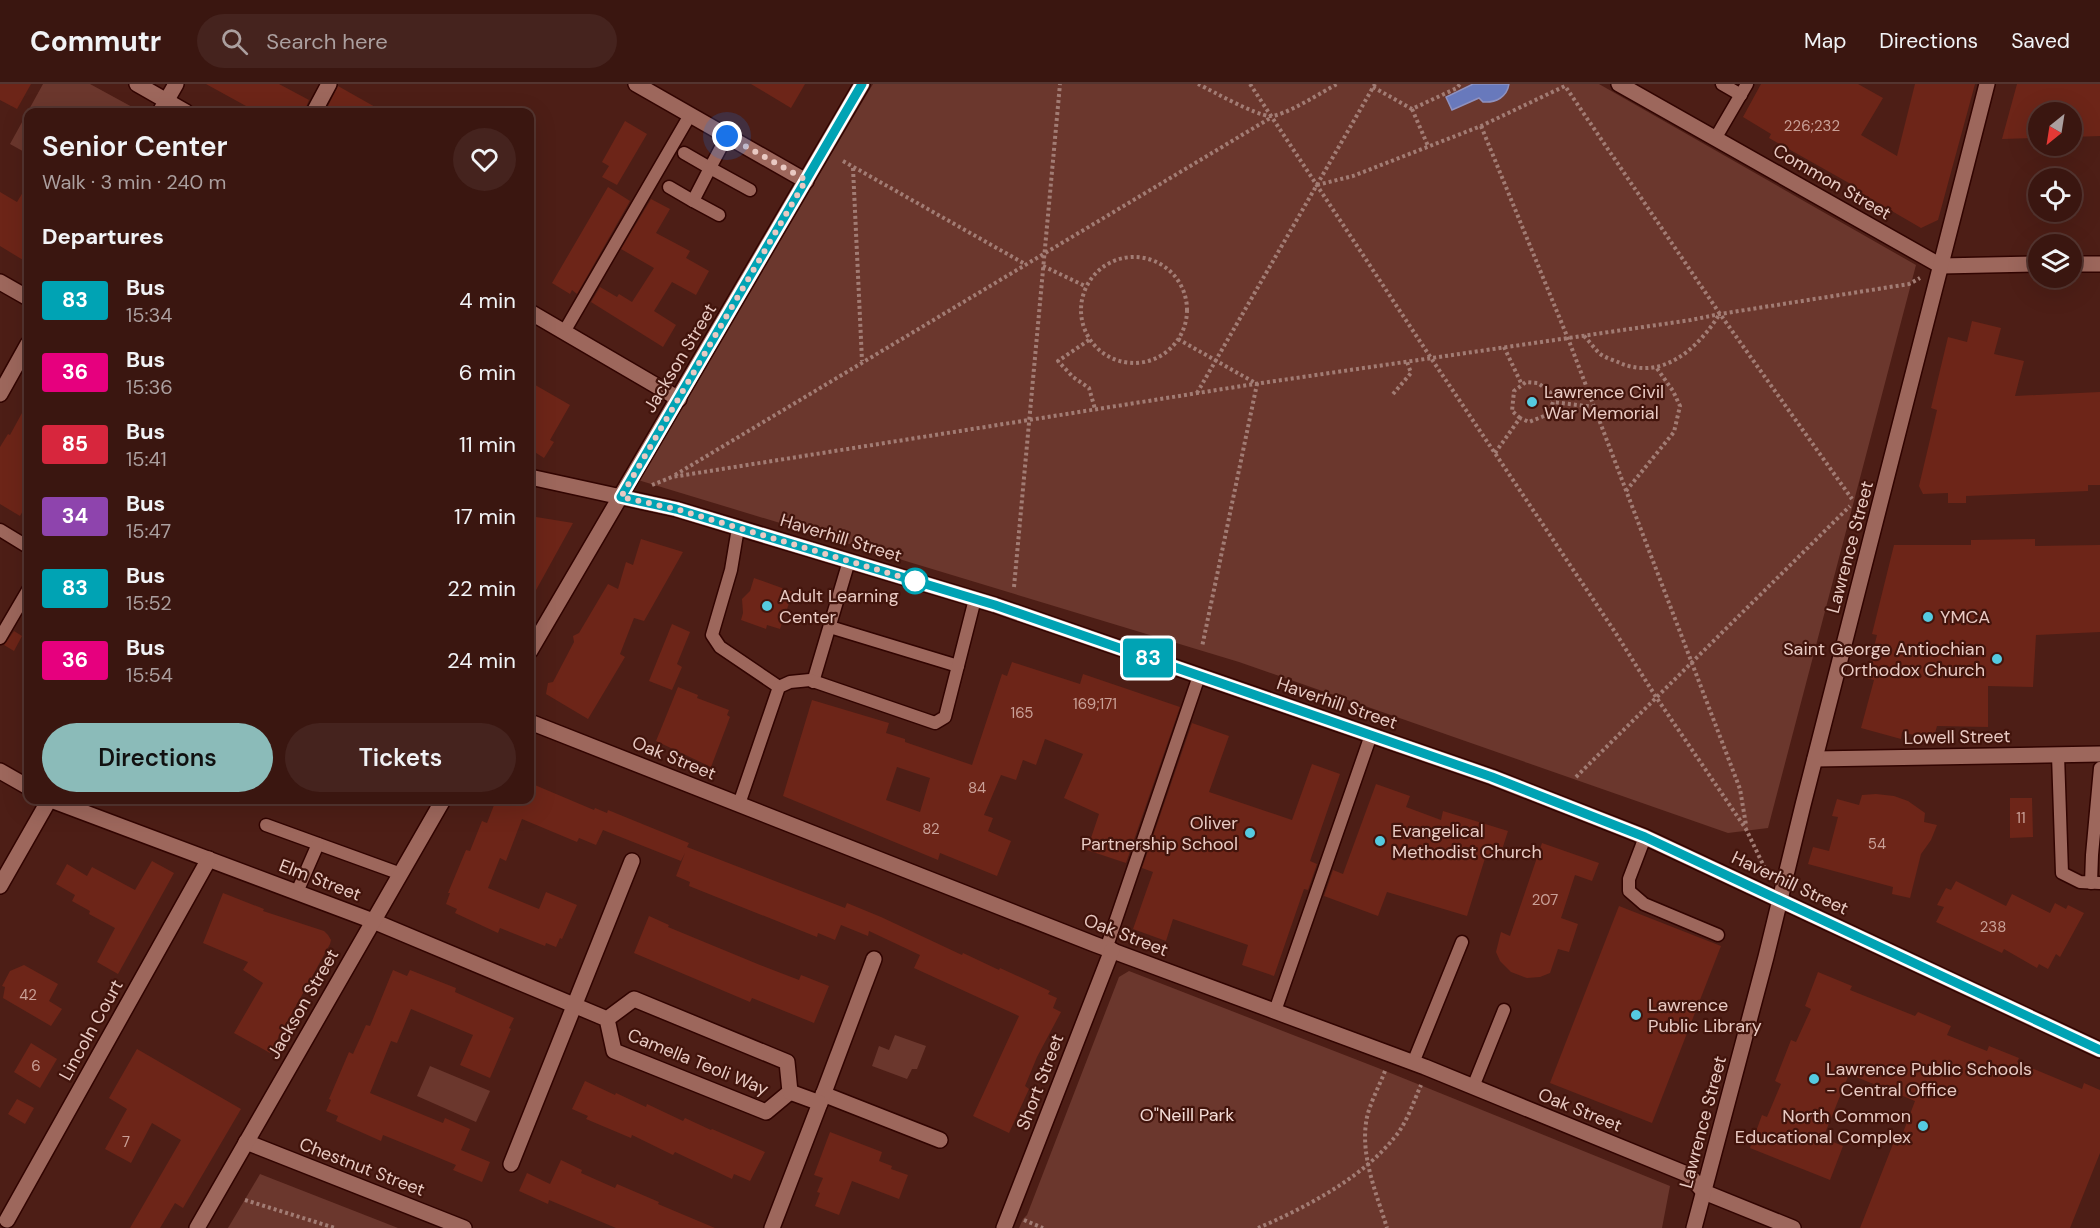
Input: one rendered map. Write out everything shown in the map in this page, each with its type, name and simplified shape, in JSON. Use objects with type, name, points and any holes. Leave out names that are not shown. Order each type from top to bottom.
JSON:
[{"type":"street","points":[[137,84],[163,107],[176,84]]},
{"type":"street","points":[[316,108],[329,84]]},
{"type":"street","points":[[636,84],[806,180]]},
{"type":"street","name":"Jackson Street","points":[[534,644],[862,84]]},
{"type":"street","name":"Common Street","points":[[1619,84],[1941,266]]},
{"type":"street","name":"Lawrence Street","points":[[1694,1228],[1780,900],[1987,84]]},
{"type":"street","points":[[1941,266],[2028,264]]},
{"type":"street","points":[[2082,264],[2100,264]]},
{"type":"street","points":[[0,282],[24,296]]},
{"type":"street","points":[[534,314],[679,399]]},
{"type":"street","points":[[0,394],[24,351]]},
{"type":"street","name":"Haverhill Street","points":[[534,478],[676,509],[975,599],[1492,777],[1645,837],[2100,1050]]},
{"type":"street","name":"Oak Street","points":[[534,724],[1109,949],[1413,1062],[1689,1175],[1704,1192]]},
{"type":"street","name":"Lowell Street","points":[[1815,759],[2100,754]]},
{"type":"street","points":[[0,771],[24,785]]},
{"type":"street","points":[[0,886],[48,804]]},
{"type":"street","name":"Elm Street","points":[[61,804],[373,921],[573,1005]]},
{"type":"street","name":"Jackson Street","points":[[197,1228],[442,804]]},
{"type":"street","name":"Lincoln Court","points":[[8,1220],[209,859]]},
{"type":"street","points":[[511,1164],[632,861]]},
{"type":"street","name":"Short Street","points":[[1004,1228],[1109,949]]},
{"type":"street","points":[[772,1228],[874,959]]},
{"type":"street","name":"Camella Teoli Way","points":[[607,1019],[634,999],[787,1062],[790,1092]]},
{"type":"street","name":"Camella Teoli Way","points":[[573,1005],[607,1019]]},
{"type":"street","name":"Camella Teoli Way","points":[[607,1019],[614,1051],[766,1112],[790,1092]]},
{"type":"street","name":"Camella Teoli Way","points":[[790,1092],[822,1098],[940,1140]]},
{"type":"street","name":"Chestnut Street","points":[[246,1142],[464,1228]]},
{"type":"street","points":[[1704,1192],[1793,1228]]},
{"type":"lane","points":[[1715,139],[1744,89],[1722,84]]},
{"type":"lane","points":[[564,332],[690,115]]},
{"type":"lane","points":[[693,201],[727,136]]},
{"type":"lane","points":[[684,153],[750,190]]},
{"type":"lane","points":[[669,187],[719,215]]},
{"type":"lane","points":[[738,528],[731,570],[712,635],[720,647],[779,687]]},
{"type":"lane","points":[[0,530],[24,545]]},
{"type":"lane","points":[[813,682],[849,561]]},
{"type":"lane","points":[[0,638],[24,597]]},
{"type":"lane","points":[[739,804],[779,687],[790,682],[810,680],[935,723],[945,717],[975,599]]},
{"type":"lane","points":[[830,627],[958,666]]},
{"type":"lane","points":[[1109,949],[1199,676]]},
{"type":"lane","points":[[1275,1011],[1371,735]]},
{"type":"lane","points":[[2058,755],[2062,873],[2080,882],[2096,883],[2100,768]]},
{"type":"lane","points":[[266,825],[400,874]]},
{"type":"lane","points":[[1645,837],[1629,879],[1629,891],[1644,904],[1718,935]]},
{"type":"lane","points":[[297,892],[318,844]]},
{"type":"lane","points":[[1413,1062],[1462,942]]},
{"type":"lane","points":[[1473,1087],[1504,1010]]},
{"type":"path","points":[[1014,588],[1060,84]]},
{"type":"path","points":[[1198,84],[1258,113],[1272,117]]},
{"type":"path","points":[[1250,84],[1746,829],[1780,900]]},
{"type":"path","points":[[672,477],[1272,117],[1337,84]]},
{"type":"path","points":[[1412,109],[1460,84]]},
{"type":"path","points":[[1197,393],[1374,86],[1412,109],[1428,146]]},
{"type":"path","points":[[1317,185],[1353,176],[1481,126],[1565,86],[1720,314],[1852,498]]},
{"type":"path","points":[[1481,126],[1568,338],[1740,789],[1746,829]]},
{"type":"path","points":[[843,161],[1025,264]]},
{"type":"path","points":[[853,168],[862,362]]},
{"type":"path","points":[[1128,256],[1146,258],[1163,265],[1177,278],[1185,294],[1187,312],[1184,330],[1162,356],[1146,363],[1129,364],[1112,360],[1089,340],[1081,321],[1080,304],[1085,286],[1096,272],[1111,261],[1128,256]]},
{"type":"path","points":[[1043,266],[1085,286]]},
{"type":"path","points":[[650,485],[672,477],[1197,393],[1691,320],[1909,284],[1941,266]]},
{"type":"path","points":[[1584,336],[1601,355],[1629,367],[1655,367],[1672,362],[1692,350],[1720,314]]},
{"type":"path","points":[[1178,339],[1257,384]]},
{"type":"path","points":[[1089,340],[1058,361],[1073,377],[1089,388],[1095,410]]},
{"type":"path","points":[[1504,347],[1522,385]]},
{"type":"path","points":[[1393,394],[1412,373],[1407,362]]},
{"type":"path","points":[[1626,491],[1674,432],[1680,406],[1673,391],[1655,367]]},
{"type":"path","points":[[1526,382],[1538,383],[1550,392],[1553,402],[1549,414],[1529,422],[1512,411],[1514,391],[1522,385],[1526,382]]},
{"type":"path","points":[[1203,647],[1257,384]]},
{"type":"path","points":[[1553,402],[1594,407]]},
{"type":"path","points":[[1495,453],[1520,418]]},
{"type":"path","points":[[1576,777],[1850,506]]},
{"type":"path","points":[[1385,1071],[1366,1122],[1365,1145],[1386,1228]]},
{"type":"path","points":[[1257,1228],[1311,1202],[1369,1166],[1396,1137],[1421,1085]]},
{"type":"path","points":[[245,1200],[335,1228]]},
{"type":"path","points":[[1023,1219],[1043,1228]]},
{"type":"green space","points":[[43,84],[90,84],[134,108],[30,108]]},
{"type":"green space","points":[[873,84],[1599,84],[1916,265],[1768,828],[1728,833],[1239,662],[638,480]]},
{"type":"green space","points":[[24,119],[24,152],[10,144]]},
{"type":"green space","name":"O\"Neill Park","points":[[1129,971],[1378,1068],[1670,1186],[1662,1228],[1019,1228],[1027,1215],[1119,977]]},
{"type":"green space","points":[[895,1035],[926,1046],[917,1069],[912,1069],[907,1079],[872,1066],[879,1046],[889,1050]]},
{"type":"green space","points":[[430,1066],[490,1091],[476,1122],[417,1096]]},
{"type":"green space","points":[[260,1174],[398,1228],[228,1228]]},
{"type":"water","points":[[1473,84],[1509,84],[1503,96],[1496,100],[1483,102],[1479,98],[1452,110],[1446,97]]},
{"type":"building","points":[[0,84],[31,84],[17,109],[0,100]]},
{"type":"building","points":[[206,84],[279,84],[309,100],[306,108],[250,108]]},
{"type":"building","points":[[751,84],[805,84],[791,108]]},
{"type":"building","points":[[1761,84],[1858,84],[1883,98],[1861,135],[1897,156],[1915,84],[1975,84],[1938,220],[1921,228],[1854,189],[1856,187],[1769,138],[1771,134],[1743,117]]},
{"type":"building","points":[[2017,84],[2100,84],[2100,136],[2082,137],[2082,102],[2028,102],[2028,138],[2002,139]]},
{"type":"building","points":[[338,86],[377,108],[327,108]]},
{"type":"building","points":[[625,121],[647,134],[617,185],[602,177],[609,166],[602,162]]},
{"type":"building","points":[[608,187],[630,201],[577,294],[572,290],[570,294],[552,283]]},
{"type":"building","points":[[24,191],[24,261],[0,246],[0,192],[17,202]]},
{"type":"building","points":[[651,199],[670,209],[656,233],[690,251],[686,258],[709,271],[696,295],[672,282],[654,311],[676,325],[663,347],[591,302],[600,287],[617,297],[619,294],[632,302],[654,268],[621,249]]},
{"type":"building","points":[[1972,321],[2001,328],[1994,354],[2024,361],[2015,396],[2100,392],[2100,485],[2088,485],[2088,491],[1966,496],[1966,503],[1948,503],[1948,493],[1923,494],[1919,486],[1937,410],[1931,408],[1948,337],[1967,342]]},
{"type":"building","points":[[534,384],[570,405],[550,440],[554,442],[544,458],[534,452]]},
{"type":"building","points":[[24,409],[24,509],[20,516],[0,504],[0,447],[8,434],[10,435]]},
{"type":"building","points":[[534,517],[573,523],[534,594]]},
{"type":"building","points":[[641,539],[683,552],[644,621],[634,618],[620,654],[625,657],[588,719],[546,694],[548,683],[553,682],[574,642],[573,636],[579,633],[608,584],[618,589],[626,562],[633,565]]},
{"type":"building","name":"YMCA","points":[[2035,539],[2035,546],[2100,545],[2100,632],[2036,635],[2033,687],[1988,686],[1988,727],[1937,726],[1933,740],[1902,732],[1901,739],[1861,728],[1874,680],[1866,678],[1877,635],[1872,634],[1894,545],[1971,545],[1971,540]]},
{"type":"building","points":[[754,578],[793,592],[780,629],[767,625],[766,629],[741,620],[742,599],[750,591]]},
{"type":"building","points":[[672,624],[690,632],[677,664],[682,667],[672,690],[649,681]]},
{"type":"building","points":[[14,631],[22,636],[14,651],[4,645]]},
{"type":"building","points":[[1012,662],[1080,684],[1083,674],[1180,707],[1126,863],[1087,850],[1099,814],[1064,798],[1083,754],[1045,739],[1036,765],[1023,760],[1016,780],[1001,775],[984,815],[993,818],[988,831],[1011,841],[997,876],[940,853],[938,860],[783,796],[812,700],[889,723],[886,733],[905,739],[905,742],[972,765],[1002,674],[1007,676]],"holes":[[[897,767],[930,778],[920,812],[886,800]]]},
{"type":"building","points":[[678,687],[698,695],[697,698],[729,710],[727,715],[730,717],[711,767],[656,741]]},
{"type":"building","points":[[1192,723],[1229,736],[1209,792],[1292,820],[1312,764],[1340,774],[1310,861],[1317,864],[1308,890],[1304,889],[1274,976],[1242,965],[1248,945],[1173,919],[1166,941],[1133,929],[1153,872],[1142,868]]},
{"type":"building","points":[[1376,784],[1410,796],[1406,807],[1441,820],[1443,811],[1508,831],[1499,859],[1486,855],[1467,916],[1387,892],[1378,916],[1324,896],[1333,870],[1343,874]]},
{"type":"building","points":[[534,785],[594,810],[595,808],[607,813],[608,810],[689,843],[687,847],[845,908],[847,903],[962,955],[963,953],[999,970],[1000,968],[1050,991],[1048,994],[1057,998],[1053,1008],[1061,1012],[1037,1057],[1025,1086],[1029,1089],[1009,1133],[973,1116],[1019,1016],[914,968],[920,955],[869,931],[868,936],[841,925],[835,940],[818,933],[817,937],[689,886],[690,882],[676,876],[685,853],[681,861],[603,830],[596,845],[579,838],[577,842],[522,819],[506,861],[500,858],[488,888],[539,909],[546,892],[577,905],[556,947],[546,943],[545,946],[500,928],[498,933],[455,913],[457,909],[446,904],[450,893],[448,893],[466,850],[470,851],[482,821],[487,823],[494,804],[534,804]]},
{"type":"building","points":[[1862,795],[1894,796],[1908,801],[1925,813],[1924,822],[1937,825],[1931,840],[1921,854],[1910,898],[1892,894],[1893,887],[1808,864],[1813,847],[1829,851],[1838,817],[1832,816],[1837,799],[1859,805]]},
{"type":"building","points":[[2010,798],[2032,798],[2033,837],[2010,838]]},
{"type":"building","points":[[1542,843],[1599,863],[1592,881],[1575,875],[1561,918],[1578,924],[1569,952],[1558,949],[1550,973],[1527,978],[1511,972],[1500,961],[1496,952],[1501,932],[1510,936]]},
{"type":"building","points":[[152,861],[174,873],[118,974],[97,962],[115,928],[89,914],[90,911],[72,901],[75,895],[56,884],[67,864],[87,876],[92,867],[135,890]]},
{"type":"building","points":[[1956,881],[2006,906],[2012,894],[2050,913],[2055,903],[2066,909],[2068,905],[2084,913],[2060,957],[2056,954],[2048,969],[2039,964],[2037,968],[2004,949],[2002,953],[1936,922],[1944,907],[1937,905],[1946,888],[1951,890]]},
{"type":"building","points":[[223,893],[264,909],[263,911],[324,931],[331,940],[270,1053],[234,1033],[263,983],[243,970],[248,962],[203,943]]},
{"type":"building","name":"Lawrence Public Library","points":[[1619,906],[1721,946],[1652,1123],[1550,1083]]},
{"type":"building","points":[[649,916],[669,925],[668,927],[760,965],[799,980],[801,975],[829,986],[814,1023],[752,998],[750,1002],[634,953]]},
{"type":"building","points":[[24,965],[58,984],[49,1001],[62,1009],[51,1026],[3,998],[5,987],[2,986],[10,971]]},
{"type":"building","points":[[393,970],[407,976],[410,970],[456,988],[455,992],[514,1018],[490,1078],[460,1065],[473,1035],[411,1009],[397,1043],[391,1041],[370,1093],[443,1123],[445,1118],[470,1129],[461,1150],[490,1162],[482,1182],[453,1170],[456,1165],[425,1152],[383,1135],[381,1141],[336,1121],[338,1116],[326,1111],[349,1052],[353,1054],[366,1025],[370,1026]]},
{"type":"building","name":"North Common Educational Complex","points":[[1818,972],[1852,986],[1850,990],[1915,1016],[1918,1012],[1951,1026],[1947,1035],[1987,1051],[1989,1046],[2019,1058],[2017,1062],[2082,1089],[2084,1083],[2100,1090],[2100,1153],[2070,1228],[1860,1228],[1893,1144],[1898,1146],[1915,1101],[1849,1074],[1823,1138],[1843,1146],[1830,1180],[1750,1148],[1762,1115],[1767,1117],[1781,1084],[1775,1081],[1791,1040],[1796,1042],[1811,1009],[1805,1006]]},
{"type":"building","points":[[31,1043],[57,1059],[40,1088],[14,1072]]},
{"type":"building","points":[[137,1049],[241,1109],[183,1208],[175,1203],[160,1228],[130,1228],[181,1140],[152,1123],[131,1163],[105,1149],[127,1109],[109,1098]]},
{"type":"building","points":[[585,1081],[646,1107],[647,1104],[683,1121],[685,1118],[765,1152],[750,1181],[734,1174],[732,1179],[675,1152],[673,1155],[632,1135],[631,1138],[586,1119],[588,1116],[572,1109]]},
{"type":"building","points":[[17,1099],[34,1108],[25,1124],[8,1114]]},
{"type":"building","points":[[830,1132],[882,1152],[879,1161],[892,1166],[891,1169],[908,1175],[899,1199],[852,1181],[839,1215],[815,1206],[820,1193],[817,1192],[823,1178],[814,1175]]},
{"type":"building","points":[[561,1160],[582,1170],[581,1173],[615,1188],[617,1184],[715,1228],[616,1228],[549,1200],[548,1204],[519,1191],[527,1173],[550,1184]]},
{"type":"bus line","name":"83","points":[[862,84],[621,497],[676,509],[995,605],[1492,777],[1645,837],[2100,1050]]},
{"type":"place","name":"Lawrence Civil War Memorial","points":[[1532,402]]},
{"type":"place","name":"Adult Learning Center","points":[[767,606]]},
{"type":"place","name":"YMCA","points":[[1928,617]]},
{"type":"place","name":"Saint George Antiochian Orthodox Church","points":[[1997,659]]},
{"type":"place","name":"Oliver Partnership School","points":[[1250,833]]},
{"type":"place","name":"Evangelical Methodist Church","points":[[1380,841]]},
{"type":"place","name":"Lawrence Public Library","points":[[1636,1015]]},
{"type":"place","name":"Lawrence Public Schools - Central Office","points":[[1814,1079]]},
{"type":"place","name":"North Common Educational Complex","points":[[1923,1126]]},
{"type":"route","points":[[727,136],[806,180],[621,497],[676,509],[915,581]]}]
